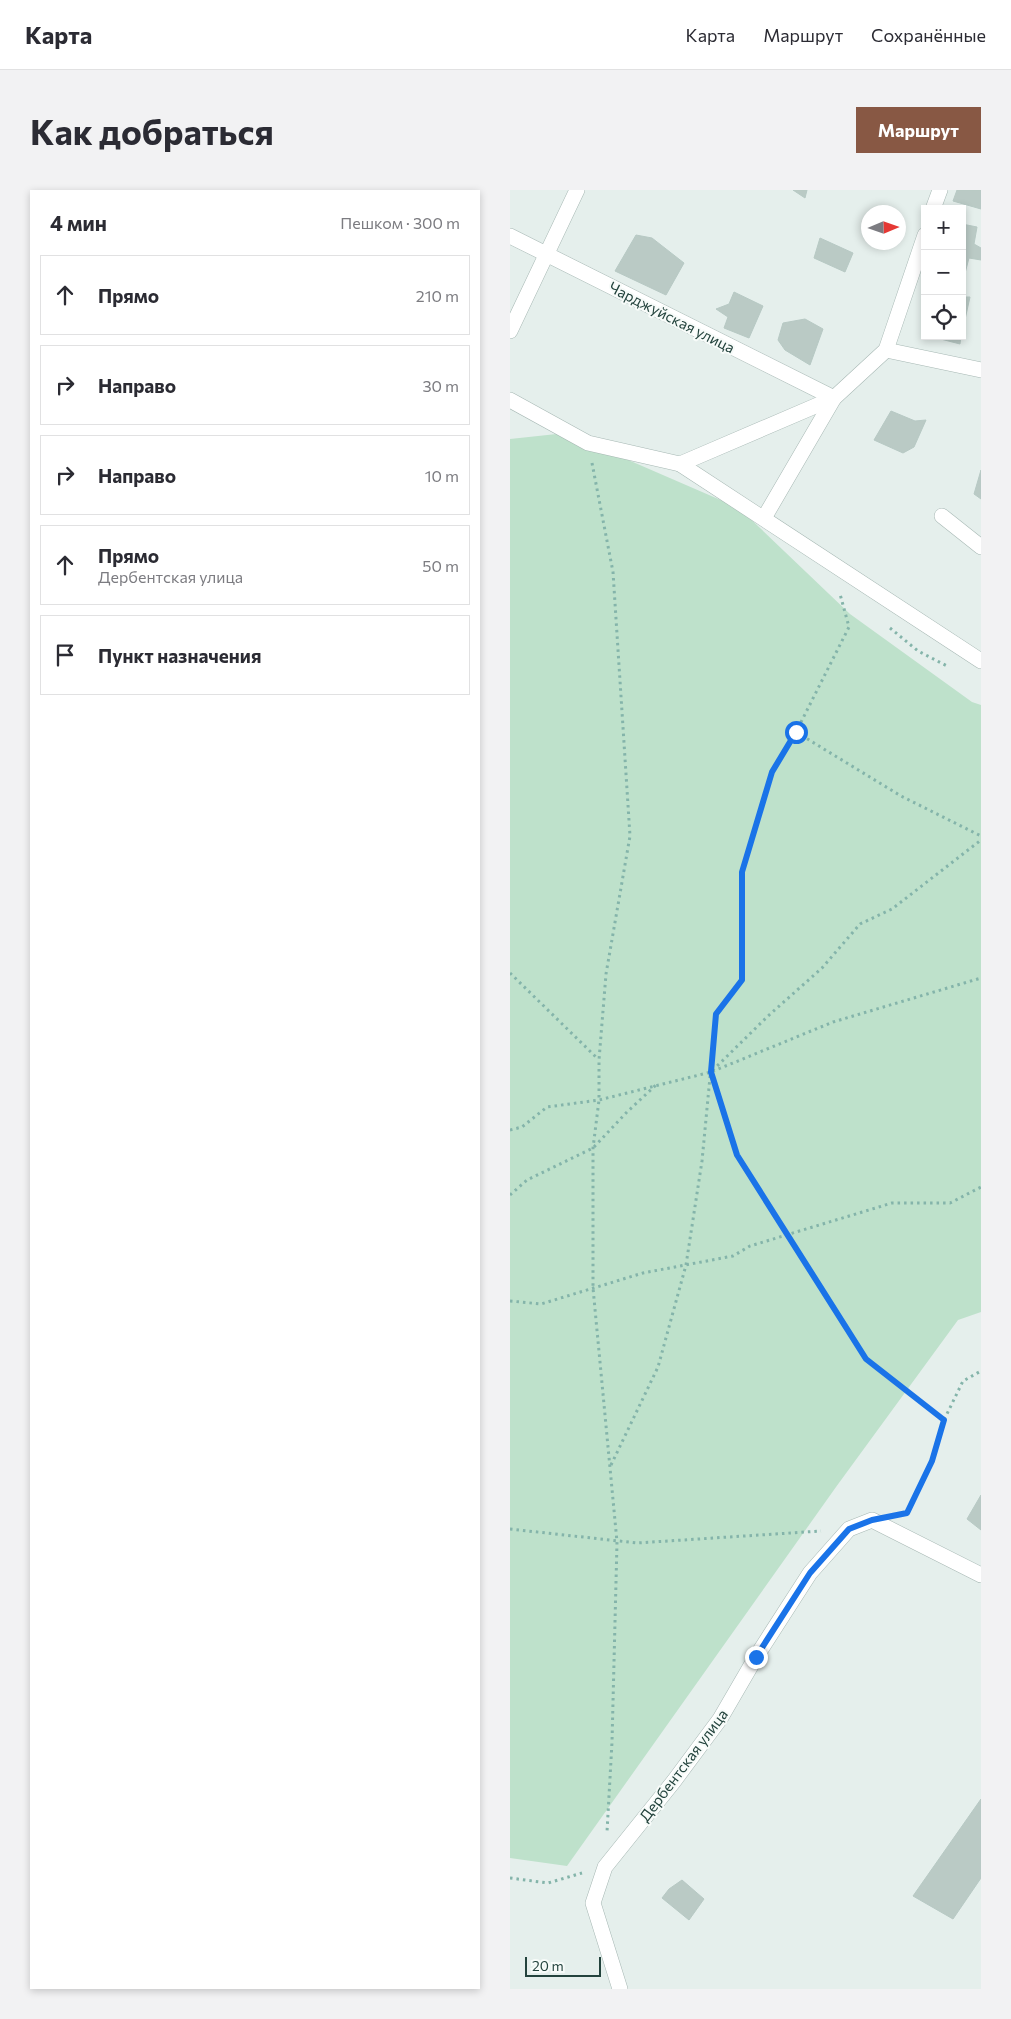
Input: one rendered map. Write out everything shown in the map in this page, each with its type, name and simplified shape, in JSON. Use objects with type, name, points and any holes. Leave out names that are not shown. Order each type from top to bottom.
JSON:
[{"type":"street","points":[[510,331],[577,190]]},
{"type":"street","points":[[935,205],[940,190]]},
{"type":"street","name":"Чарджуйская улица","points":[[510,236],[834,398]]},
{"type":"street","points":[[764,518],[834,398],[886,350],[921,247]]},
{"type":"street","points":[[886,350],[981,370]]},
{"type":"street","points":[[680,464],[834,398]]},
{"type":"street","points":[[510,400],[588,443],[680,464],[981,661]]},
{"type":"street","points":[[942,516],[981,547]]},
{"type":"street","points":[[872,1520],[981,1575]]},
{"type":"street","name":"Дербентская улица","points":[[620,1989],[593,1902],[605,1867],[720,1719],[756,1657],[810,1573],[849,1529],[872,1520]]},
{"type":"path","points":[[510,1878],[548,1883],[605,1867],[612,1742],[617,1542],[593,1288],[592,1148],[599,1100],[599,1060],[606,974],[630,836],[613,572],[588,443]]},
{"type":"path","points":[[610,1466],[658,1367],[686,1265],[702,1161],[716,1014],[742,980],[742,872],[772,772],[796,732],[849,627],[840,593]]},
{"type":"path","points":[[796,732],[901,796],[981,836]]},
{"type":"path","points":[[711,1072],[768,1016],[822,968],[860,924],[892,909],[981,840]]},
{"type":"path","points":[[510,974],[599,1060]]},
{"type":"path","points":[[510,1130],[522,1127],[547,1107],[599,1100],[711,1072],[833,1022],[981,978]]},
{"type":"path","points":[[711,1072],[737,1155],[866,1359],[944,1420]]},
{"type":"path","points":[[510,1195],[527,1180],[592,1148],[657,1085]]},
{"type":"path","points":[[510,1301],[541,1304],[643,1273],[733,1256],[750,1246],[892,1203],[950,1202],[981,1187]]},
{"type":"path","points":[[872,1520],[907,1513],[932,1461],[944,1420],[963,1381],[981,1371]]},
{"type":"path","points":[[510,1529],[637,1543],[849,1529]]},
{"type":"green space","points":[[566,433],[739,508],[850,614],[972,702],[981,705],[981,1312],[958,1320],[836,1487],[567,1866],[510,1858],[510,439]]},
{"type":"building","points":[[793,190],[807,190],[805,198]]},
{"type":"building","points":[[957,190],[981,190],[981,209],[953,201]]},
{"type":"building","points":[[966,225],[977,227],[974,244],[981,248],[981,260],[969,258],[966,270]]},
{"type":"building","points":[[636,235],[652,238],[684,263],[666,295],[615,271]]},
{"type":"building","points":[[820,238],[853,253],[845,272],[814,258]]},
{"type":"building","points":[[734,292],[763,306],[749,338],[724,328],[728,317],[716,309],[729,304]]},
{"type":"building","points":[[966,297],[970,297],[966,315]]},
{"type":"building","points":[[805,319],[823,329],[810,365],[785,350],[778,340],[783,323]]},
{"type":"building","points":[[944,340],[960,340],[960,344]]},
{"type":"building","points":[[891,411],[915,421],[926,420],[914,447],[903,453],[874,440]]},
{"type":"building","points":[[981,470],[981,499],[974,494]]},
{"type":"building","points":[[981,1495],[981,1530],[967,1519]]},
{"type":"building","points":[[981,1799],[981,1878],[953,1919],[913,1896]]},
{"type":"building","points":[[682,1880],[704,1899],[689,1920],[662,1898],[669,1889]]},
{"type":"route","points":[[756,1657],[810,1573],[849,1529],[872,1520],[907,1513],[932,1461],[944,1420],[866,1359],[737,1155],[711,1072],[716,1014],[742,980],[742,872],[772,772],[796,732]]}]
